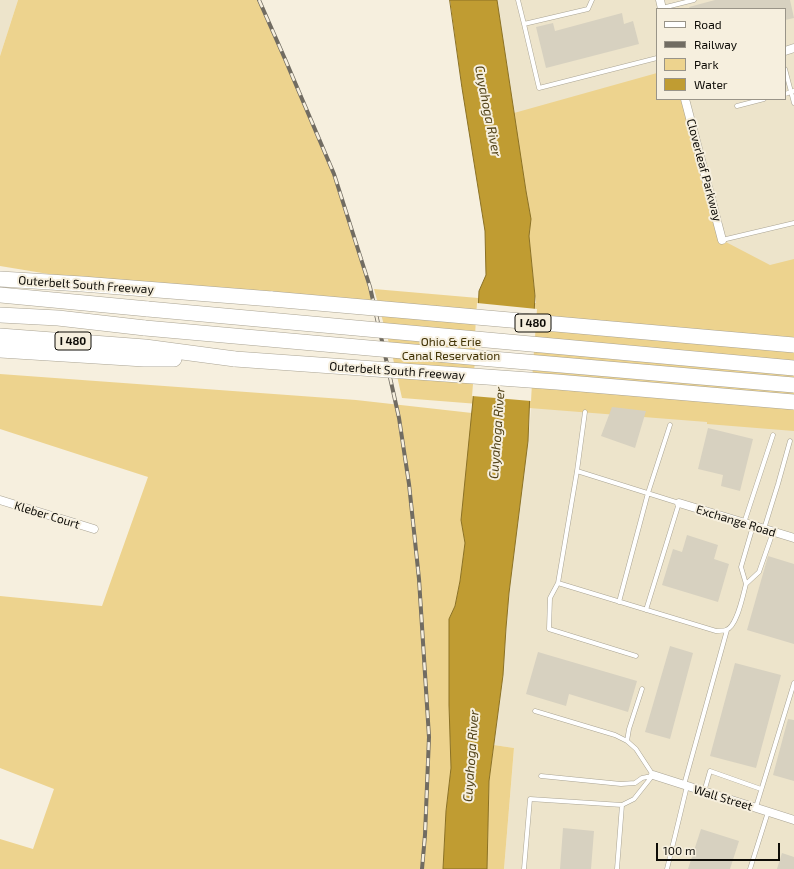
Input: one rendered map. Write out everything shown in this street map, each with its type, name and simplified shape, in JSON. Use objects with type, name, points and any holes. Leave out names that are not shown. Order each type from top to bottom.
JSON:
[{"type":"highway","name":"Outerbelt South Freeway","points":[[3,278],[794,345]]},
{"type":"highway","points":[[0,295],[794,368]]},
{"type":"highway","points":[[0,315],[58,318],[146,328],[794,385]]},
{"type":"highway","name":"Outerbelt South Freeway","points":[[0,336],[145,353],[526,380],[794,402]]},
{"type":"highway","points":[[0,350],[145,353]]},
{"type":"street","name":"Cloverleaf Parkway","points":[[685,100],[722,240]]},
{"type":"street","name":"Kleber Court","points":[[0,500],[94,529]]},
{"type":"street","name":"Exchange Road","points":[[678,503],[794,538]]},
{"type":"street","name":"Wall Street","points":[[653,775],[794,820]]},
{"type":"lane","points":[[518,0],[539,88],[656,58]]},
{"type":"lane","points":[[524,24],[588,9],[592,0]]},
{"type":"lane","points":[[661,6],[694,0]]},
{"type":"lane","points":[[786,72],[793,92],[794,103]]},
{"type":"lane","points":[[737,106],[760,100]]},
{"type":"lane","points":[[722,240],[794,223]]},
{"type":"lane","points":[[585,412],[577,471],[558,583],[550,598],[549,629],[636,656]]},
{"type":"lane","points":[[619,602],[648,493],[670,425]]},
{"type":"lane","points":[[744,523],[773,435]]},
{"type":"lane","points":[[764,529],[790,441]]},
{"type":"lane","points":[[577,471],[678,503],[646,610]]},
{"type":"lane","points":[[746,584],[741,567],[753,526]]},
{"type":"lane","points":[[667,869],[686,786],[727,630],[736,620],[746,584],[759,572],[773,532]]},
{"type":"lane","points":[[558,583],[716,631],[727,630]]},
{"type":"lane","points":[[756,808],[794,683]]},
{"type":"lane","points":[[627,741],[629,729],[642,689]]},
{"type":"lane","points":[[535,711],[615,735],[627,741],[636,749],[653,775]]},
{"type":"lane","points":[[704,792],[710,771],[761,789]]},
{"type":"lane","points":[[542,776],[621,784],[635,783],[642,778],[653,775]]},
{"type":"lane","points":[[524,869],[530,799],[622,805],[634,799],[653,775]]},
{"type":"lane","points":[[617,869],[622,805]]},
{"type":"lane","points":[[750,869],[768,812]]},
{"type":"shaded area","points":[[0,0],[18,0],[0,56]]},
{"type":"shaded area","points":[[497,0],[794,0],[794,326],[529,236],[531,219]]},
{"type":"shaded area","points":[[534,380],[794,403],[794,869],[504,869],[514,748],[494,745],[503,675],[509,593]]},
{"type":"green space","points":[[18,0],[259,0],[334,174],[370,287],[375,311],[85,280],[0,266],[0,56]]},
{"type":"green space","name":"Ohio & Erie Canal Reservation","points":[[656,73],[656,100],[685,100],[722,240],[770,265],[794,259],[794,431],[707,424],[707,422],[402,398],[392,354],[374,289],[536,303],[529,236],[531,219],[514,113]]},
{"type":"green space","points":[[0,374],[356,400],[472,413],[461,520],[465,543],[455,606],[449,619],[451,768],[446,811],[443,869],[0,869],[0,839],[33,849],[54,789],[0,768],[0,596],[102,606],[148,477],[0,429]]},
{"type":"green space","points":[[494,745],[514,748],[504,869],[487,869],[489,781]]},
{"type":"water","name":"Cuyahoga River","points":[[450,0],[497,0],[531,219],[529,236],[535,296],[528,441],[509,593],[503,675],[489,781],[487,869],[443,869],[446,811],[451,768],[449,619],[455,606],[465,543],[461,520],[477,360],[479,291],[486,275],[485,231],[462,88]]},
{"type":"pier","points":[[477,303],[537,309],[531,401],[472,396]]},
{"type":"building","points":[[715,0],[790,0],[794,18],[786,20],[786,8],[689,7]]},
{"type":"building","points":[[622,13],[624,24],[633,21],[639,44],[546,68],[536,27],[553,23],[555,31]]},
{"type":"building","points":[[612,407],[646,411],[635,448],[601,436]]},
{"type":"building","points":[[708,428],[753,439],[740,491],[721,486],[723,475],[698,469]]},
{"type":"building","points":[[687,535],[718,545],[714,559],[729,564],[718,602],[662,585],[673,549],[682,552]]},
{"type":"building","points":[[768,556],[794,564],[794,644],[747,630]]},
{"type":"building","points":[[670,646],[693,653],[670,739],[645,732]]},
{"type":"building","points":[[538,652],[637,681],[628,712],[569,694],[566,706],[526,694]]},
{"type":"building","points":[[735,663],[781,675],[756,768],[710,756]]},
{"type":"building","points":[[788,719],[794,720],[794,781],[773,775]]},
{"type":"building","points":[[563,828],[594,831],[591,869],[560,869]]},
{"type":"building","points":[[701,829],[739,841],[730,869],[688,869]]},
{"type":"building","points":[[782,853],[794,857],[794,869],[777,869]]},
{"type":"railway","points":[[259,0],[334,174],[370,287],[399,418],[409,484],[419,579],[429,737],[422,869]]}]
